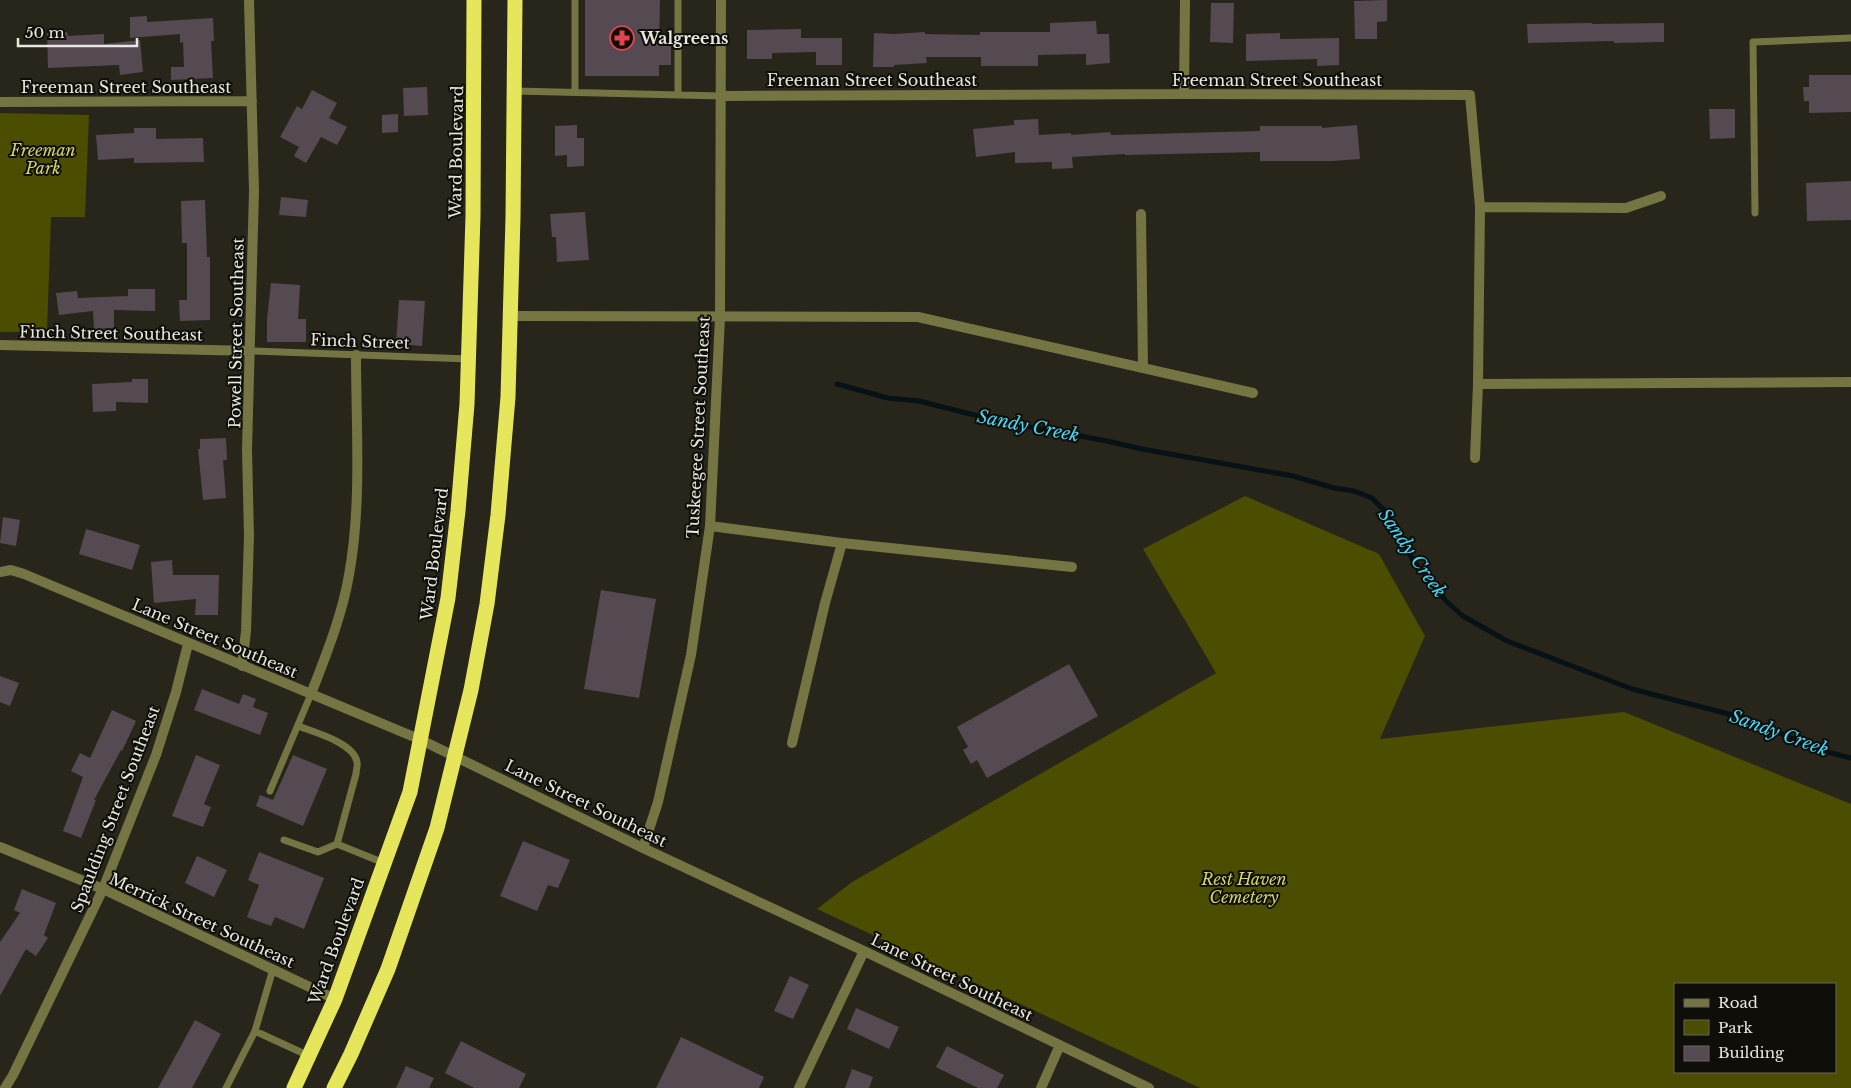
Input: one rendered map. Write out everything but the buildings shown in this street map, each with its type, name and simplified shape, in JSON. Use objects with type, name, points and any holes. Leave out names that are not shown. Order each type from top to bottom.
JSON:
[{"type":"highway","name":"Ward Boulevard","points":[[294,1088],[335,999],[410,792],[448,598],[458,511],[469,359],[473,216],[474,0]]},
{"type":"highway","points":[[334,1088],[388,969],[437,828],[470,690],[488,604],[508,397],[515,91],[515,0]]},
{"type":"street","name":"Powell Street Southeast","points":[[242,666],[246,624],[254,191],[249,0]]},
{"type":"street","name":"Tuskeegee Street Southeast","points":[[642,848],[658,802],[691,655],[710,526],[720,318],[721,0]]},
{"type":"street","points":[[1184,0],[1184,94]]},
{"type":"street","name":"Freeman Street Southeast","points":[[722,96],[1470,95],[1480,208],[1478,384],[1475,458]]},
{"type":"street","name":"Freeman Street Southeast","points":[[0,102],[252,101]]},
{"type":"street","points":[[1480,208],[1626,208],[1661,196]]},
{"type":"street","points":[[1141,214],[1143,368]]},
{"type":"street","points":[[510,316],[918,317],[1253,393]]},
{"type":"street","name":"Finch Street Southeast","points":[[0,345],[251,352]]},
{"type":"street","points":[[311,694],[336,630],[349,575],[353,548],[356,521],[356,355]]},
{"type":"street","points":[[1478,384],[1851,382]]},
{"type":"street","points":[[710,526],[842,543],[1072,567]]},
{"type":"street","points":[[792,743],[825,603],[842,543]]},
{"type":"street","name":"Lane Street Southeast","points":[[0,572],[11,570],[24,574],[419,739],[642,848],[864,951],[1149,1088]]},
{"type":"street","name":"Spaulding Street Southeast","points":[[5,1088],[103,889],[156,755],[176,692],[188,644]]},
{"type":"street","name":"Merrick Street Southeast","points":[[0,847],[103,889],[335,999]]},
{"type":"street","points":[[799,1088],[864,951]]},
{"type":"street","points":[[1041,1088],[1060,1045]]},
{"type":"lane","points":[[575,0],[575,92]]},
{"type":"lane","points":[[678,0],[678,95]]},
{"type":"lane","points":[[1754,212],[1753,42],[1851,38]]},
{"type":"lane","points":[[515,91],[722,96]]},
{"type":"lane","name":"Finch Street","points":[[251,352],[469,359]]},
{"type":"lane","points":[[270,791],[311,694]]},
{"type":"lane","points":[[298,726],[352,750],[358,762],[337,844]]},
{"type":"lane","points":[[284,840],[318,852],[337,844],[384,863]]},
{"type":"lane","points":[[226,1088],[256,1031],[273,969]]},
{"type":"lane","points":[[256,1031],[309,1056]]},
{"type":"green space","name":"Freeman Park","points":[[0,113],[89,115],[85,217],[51,217],[47,332],[0,332]]},
{"type":"green space","name":"Rest Haven Cemetery","points":[[1245,496],[1379,554],[1425,636],[1380,739],[1624,712],[1851,804],[1851,1088],[1200,1088],[817,909],[852,882],[1216,673],[1143,549]]},
{"type":"waterway","name":"Sandy Creek","points":[[837,384],[888,398],[919,401],[998,421],[1293,476],[1334,488],[1354,491],[1372,498],[1384,510],[1413,560],[1446,601],[1463,616],[1507,641],[1632,689],[1748,719],[1816,749],[1851,758]]},
{"type":"place","name":"Walgreens","points":[[622,38]]}]
